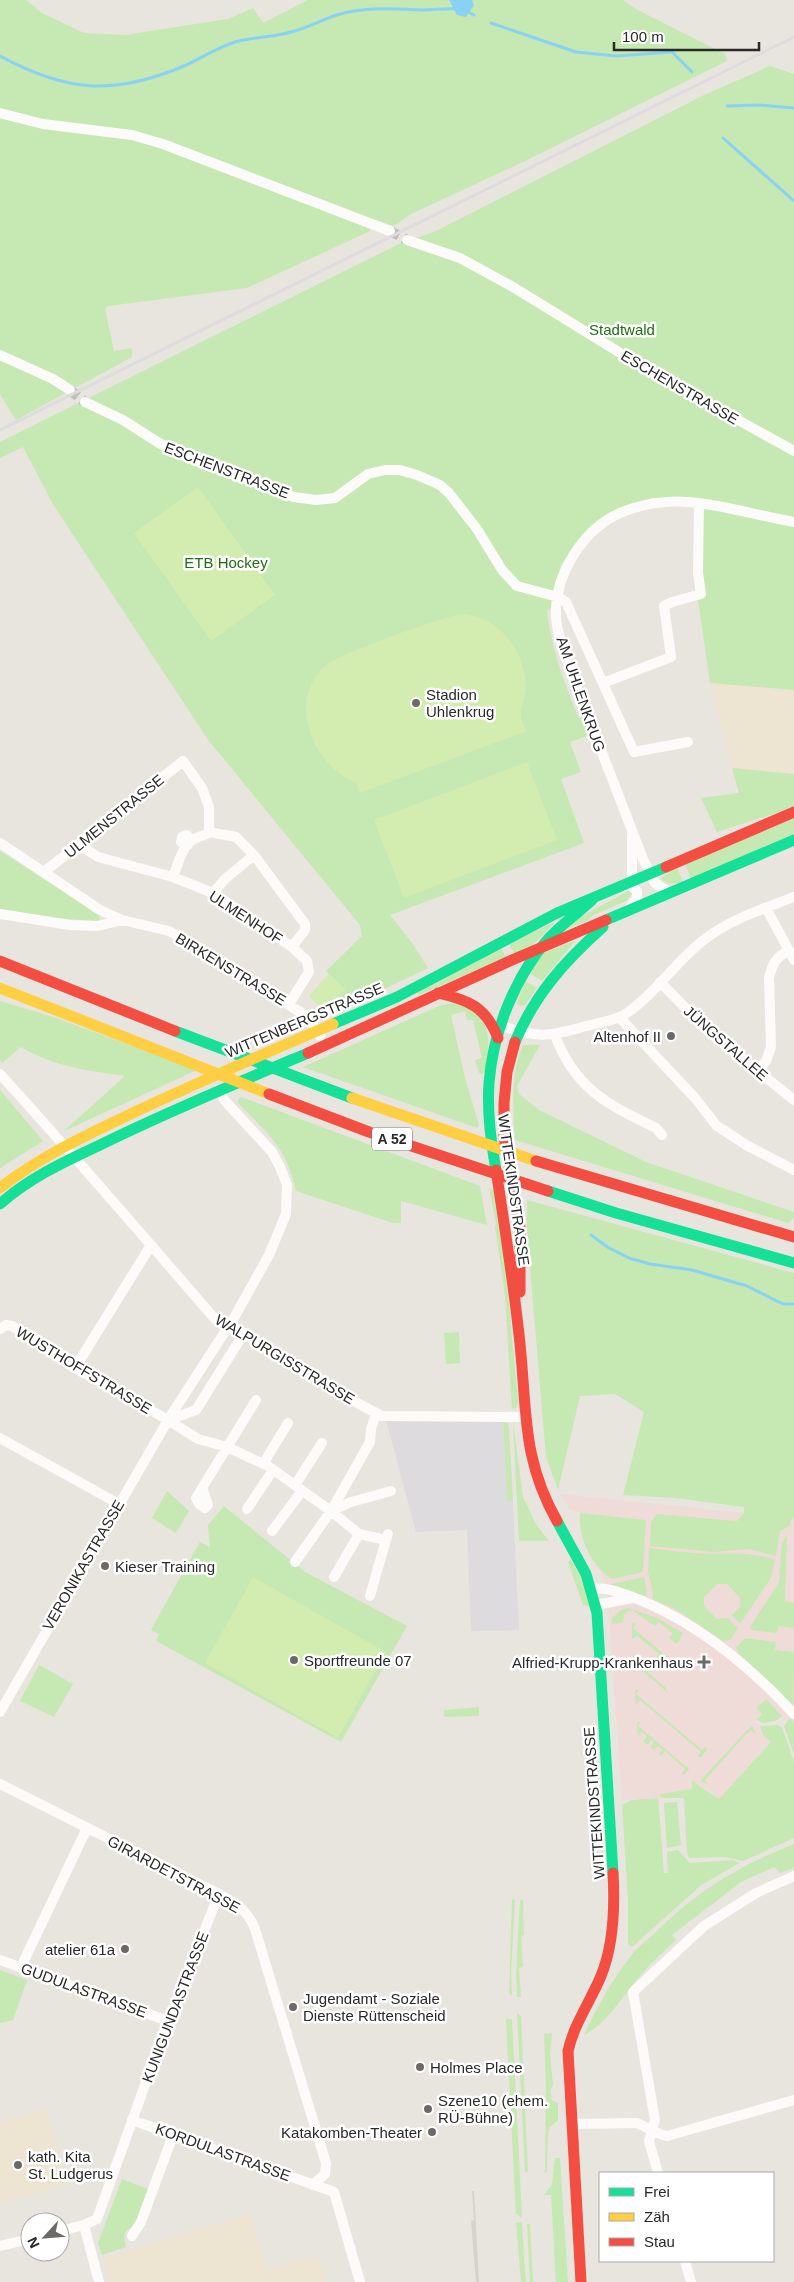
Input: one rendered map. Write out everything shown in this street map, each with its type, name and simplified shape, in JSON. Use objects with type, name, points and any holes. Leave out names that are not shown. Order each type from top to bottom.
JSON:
[{"type":"main road","name":"WITTENBERGSTRASSE","points":[[0,1188],[22,1171],[65,1146],[199,1082],[397,997],[508,936],[794,812]]},
{"type":"main road","name":"WITTENBERGSTRASSE","points":[[0,1204],[17,1189],[73,1158],[219,1090],[324,1046],[541,948],[794,840]]},
{"type":"main road","name":"WITTEKINDSTRASSE","points":[[581,2282],[568,2065],[569,2047],[573,2033],[603,1969],[614,1923],[614,1884],[596,1605],[593,1589],[577,1554],[539,1486],[531,1458],[518,1328],[490,1132],[489,1081],[498,1038],[522,974],[541,948],[561,927],[592,900]]},
{"type":"main road","name":"WITTEKINDSTRASSE","points":[[518,1328],[521,1259],[520,1227],[504,1138],[506,1086],[510,1060],[529,1009],[558,968],[622,914]]},
{"type":"main road","name":"A 52","points":[[0,961],[309,1082],[440,1129],[650,1196],[794,1237]]},
{"type":"main road","name":"A 52","points":[[0,988],[147,1048],[369,1132],[616,1213],[794,1264]]},
{"type":"main road","points":[[438,993],[460,998],[479,1009],[493,1024],[498,1038]]},
{"type":"street","points":[[0,113],[43,124],[132,135],[155,142],[390,232]]},
{"type":"street","name":"ESCHENSTRASSE","points":[[407,240],[468,262],[521,292],[648,370],[794,451]]},
{"type":"street","points":[[0,355],[47,376],[70,390]]},
{"type":"street","name":"ESCHENSTRASSE","points":[[84,402],[123,420],[158,444],[184,456],[294,496],[316,500],[335,498],[368,474],[385,470],[400,470],[417,474],[440,485],[448,493],[477,529],[502,570],[517,586],[558,597]]},
{"type":"street","name":"AM UHLENKRUG","points":[[670,893],[655,883],[650,873],[632,831],[563,649],[556,610],[564,569],[591,534],[614,516],[667,501],[699,503],[794,522]]},
{"type":"street","points":[[603,683],[671,657],[664,606],[701,594],[698,573],[699,503]]},
{"type":"street","points":[[558,597],[566,602],[570,608],[634,752],[688,742]]},
{"type":"street","name":"ULMENSTRASSE","points":[[44,872],[183,761],[202,788],[210,807],[209,832]]},
{"type":"street","name":"AM UHLENKRUG","points":[[627,884],[632,831]]},
{"type":"street","points":[[173,877],[189,843],[204,837],[209,832],[236,837],[254,855],[305,924],[305,930],[292,947]]},
{"type":"street","points":[[0,843],[100,910],[122,920]]},
{"type":"street","name":"ULMENHOF","points":[[78,844],[98,857],[173,877],[213,893],[292,947],[307,961],[309,972],[289,1004]]},
{"type":"street","points":[[213,893],[254,855]]},
{"type":"street","points":[[622,914],[638,894],[635,888],[627,884]]},
{"type":"street","points":[[502,1026],[519,1032],[555,1035],[620,1018],[628,1013],[660,982],[681,958],[706,938],[732,922],[794,897]]},
{"type":"street","points":[[766,908],[791,956]]},
{"type":"street","name":"BIRKENSTRASSE","points":[[0,914],[70,925],[98,926],[122,920],[169,931],[305,1015],[318,1031],[324,1046]]},
{"type":"street","points":[[757,1072],[766,1061],[771,1047],[769,978],[771,969],[782,954],[791,956]]},
{"type":"street","name":"JÜNGSTALLEE","points":[[660,982],[709,1032],[794,1100]]},
{"type":"street","points":[[620,1018],[689,1091],[716,1125],[746,1145],[794,1170]]},
{"type":"street","points":[[555,1035],[564,1058],[587,1088],[607,1103],[656,1128],[662,1135]]},
{"type":"street","name":"WALPURGISSTRASSE","points":[[0,1074],[215,1319],[244,1333],[376,1414],[411,1417],[526,1417]]},
{"type":"street","name":"VERONIKASTRASSE","points":[[0,1712],[168,1420],[229,1327],[269,1255],[286,1214],[287,1185],[280,1166],[272,1152],[225,1101],[219,1090]]},
{"type":"street","points":[[75,1368],[151,1245]]},
{"type":"street","name":"WUSTHOFFSTRASSE","points":[[0,1329],[6,1325],[12,1326],[75,1368],[198,1439],[226,1447],[263,1464],[332,1511],[360,1534]]},
{"type":"street","points":[[168,1420],[196,1410],[244,1333]]},
{"type":"street","points":[[202,1488],[256,1400]]},
{"type":"street","points":[[296,1562],[332,1511],[370,1442],[371,1429],[376,1414]]},
{"type":"street","points":[[263,1464],[288,1423]]},
{"type":"street","points":[[0,1438],[119,1504]]},
{"type":"street","points":[[272,1531],[322,1443]]},
{"type":"street","points":[[247,1509],[273,1470]]},
{"type":"street","points":[[332,1511],[350,1502],[391,1491]]},
{"type":"street","points":[[334,1576],[360,1534],[387,1537],[370,1596]]},
{"type":"street","points":[[593,1589],[607,1589],[672,1614],[707,1637],[747,1668],[794,1714]]},
{"type":"street","points":[[596,1605],[633,1598]]},
{"type":"street","name":"GIRARDETSTRASSE","points":[[0,1784],[219,1894],[242,1908],[253,1924],[326,2163],[325,2174],[313,2185]]},
{"type":"street","points":[[21,1967],[87,1828]]},
{"type":"street","points":[[658,2172],[649,2141],[654,2115],[633,1992],[704,1926],[756,1893],[794,1876]]},
{"type":"street","name":"KUNIGUNDASTRASSE","points":[[84,2225],[97,2219],[168,2021],[219,1894]]},
{"type":"street","name":"GUDULASTRASSE","points":[[0,1960],[168,2021]]},
{"type":"street","points":[[572,2124],[637,2123],[667,2136],[794,2100]]},
{"type":"street","name":"KORDULASTRASSE","points":[[132,2120],[334,2192],[360,2282]]},
{"type":"street","points":[[132,2236],[141,2222],[173,2135]]},
{"type":"street","points":[[70,2228],[84,2225],[100,2282]]},
{"type":"street","points":[[0,2246],[20,2241]]},
{"type":"street","points":[[685,2262],[691,2282]]},
{"type":"shaded area","points":[[710,683],[794,690],[794,774],[732,768]]},
{"type":"shaded area","points":[[386,1420],[503,1422],[507,1501],[513,1501],[519,1630],[471,1631],[467,1530],[416,1532]]},
{"type":"shaded area","name":"Alfried-Krupp-Krankenhaus","points":[[560,1494],[794,1518],[794,1722],[790,1718],[787,1722],[764,1699],[756,1708],[762,1714],[755,1722],[760,1726],[763,1735],[771,1742],[719,1799],[713,1793],[691,1781],[692,1789],[660,1794],[662,1798],[622,1800],[607,1588],[600,1569],[584,1542],[579,1523],[580,1513],[570,1509]]},
{"type":"shaded area","points":[[46,2108],[68,2185],[0,2203],[0,2122]]},
{"type":"shaded area","points":[[472,2191],[474,2191],[479,2282],[476,2282],[471,2221],[474,2220]]},
{"type":"shaded area","points":[[250,2214],[267,2270],[318,2255],[326,2282],[109,2282],[103,2258]]},
{"type":"green space","points":[[0,0],[26,0],[42,13],[84,33],[125,35],[228,19],[253,8],[263,23],[308,0],[449,0],[453,9],[474,5],[472,0],[623,0],[634,8],[725,54],[727,61],[525,161],[411,214],[394,226],[379,221],[368,232],[247,288],[108,306],[105,309],[114,351],[132,348],[132,357],[16,420],[0,394]]},
{"type":"green space","name":"Stadtwald","points":[[770,66],[794,74],[794,690],[710,683],[698,600],[701,500],[651,498],[610,512],[588,529],[561,565],[553,606],[547,611],[555,653],[564,679],[579,719],[584,714],[591,732],[590,735],[570,742],[581,772],[561,779],[584,843],[390,915],[412,943],[428,968],[324,1018],[325,1011],[345,990],[326,971],[362,936],[360,925],[209,741],[54,506],[23,447],[0,458],[0,442],[401,243],[434,232],[704,95]]},
{"type":"green space","name":"ETB Hockey","points":[[198,487],[275,595],[211,641],[134,533]]},
{"type":"green space","name":"Stadion Uhlenkrug","points":[[462,614],[475,616],[498,628],[515,648],[521,660],[526,686],[521,716],[527,731],[360,793],[356,783],[341,775],[328,763],[317,748],[310,732],[306,715],[307,698],[313,682],[324,667],[332,661],[413,628]]},
{"type":"green space","points":[[527,762],[557,840],[404,898],[374,820]]},
{"type":"green space","points":[[732,768],[794,774],[794,807],[717,832],[701,798],[739,793]]},
{"type":"green space","points":[[794,818],[794,834],[691,879],[685,863]]},
{"type":"green space","points":[[0,851],[98,914],[100,919],[96,921],[0,914]]},
{"type":"green space","points":[[677,867],[683,882],[671,883],[661,878]]},
{"type":"green space","points":[[630,890],[632,893],[626,901],[594,915],[587,921],[566,929],[582,916]]},
{"type":"green space","points":[[555,922],[531,947],[514,954],[509,943]]},
{"type":"green space","points":[[576,940],[542,981],[529,973],[542,954]]},
{"type":"green space","points":[[501,947],[506,957],[419,995],[417,992]]},
{"type":"green space","points":[[329,974],[345,990],[325,1011],[309,996]]},
{"type":"green space","points":[[525,981],[537,988],[525,1005],[521,1006],[517,1003]]},
{"type":"green space","points":[[0,1001],[56,1018],[197,1070],[64,1131],[125,1076],[84,1070],[58,1063],[21,1047],[2,1063],[0,1060]]},
{"type":"green space","points":[[457,1002],[477,1014],[483,1022],[488,1039],[486,1072],[482,1074],[479,1073],[475,1060],[482,1058],[473,1020],[467,1020],[465,1011],[451,1015],[465,1078],[479,1125],[477,1128],[303,1067],[439,1006]]},
{"type":"green space","points":[[523,1045],[540,1045],[517,1086],[519,1094],[539,1110],[646,1162],[794,1212],[794,1218],[788,1223],[515,1140],[514,1080]]},
{"type":"green space","points":[[0,1090],[43,1141],[0,1168]]},
{"type":"green space","points":[[241,1097],[480,1186],[487,1225],[401,1201],[401,1223],[393,1223],[296,1191],[287,1163],[281,1152],[266,1132],[237,1102]]},
{"type":"green space","points":[[489,1188],[495,1191],[504,1252],[518,1402],[516,1408],[512,1409],[505,1296],[496,1224]]},
{"type":"green space","points":[[527,1200],[794,1273],[794,1518],[792,1518],[790,1526],[780,1531],[776,1556],[748,1549],[714,1552],[650,1546],[651,1522],[657,1514],[737,1521],[744,1513],[744,1507],[675,1498],[623,1495],[644,1412],[615,1394],[580,1396],[558,1490],[546,1457],[527,1230]]},
{"type":"green space","points":[[459,1332],[460,1363],[446,1364],[444,1333]]},
{"type":"green space","points":[[503,1422],[508,1423],[509,1429],[513,1501],[507,1501]]},
{"type":"green space","points":[[513,1422],[523,1497],[537,1526],[549,1541],[519,1541]]},
{"type":"green space","points":[[167,1491],[189,1511],[176,1533],[152,1518]]},
{"type":"green space","points":[[224,1506],[305,1572],[407,1626],[341,1742],[156,1641],[159,1634],[151,1630],[153,1626],[200,1542],[210,1547],[208,1525]]},
{"type":"green space","points":[[580,1513],[646,1520],[643,1572],[612,1579],[598,1567],[587,1550],[581,1532]]},
{"type":"green space","points":[[787,1535],[785,1601],[794,1603],[794,1628],[778,1626],[777,1633],[751,1630],[750,1627],[779,1582],[782,1543]]},
{"type":"green space","points":[[649,1548],[703,1554],[751,1555],[775,1560],[771,1578],[740,1624],[732,1615],[740,1607],[740,1598],[727,1584],[718,1584],[704,1597],[704,1606],[717,1619],[728,1618],[738,1628],[730,1640],[723,1641],[677,1610],[652,1599],[653,1593],[648,1572]]},
{"type":"green space","points":[[571,1560],[580,1576],[591,1607],[583,1605],[568,1562]]},
{"type":"green space","name":"Sportfreunde 07","points":[[253,1577],[386,1652],[338,1738],[205,1663]]},
{"type":"green space","points":[[644,1577],[647,1591],[646,1596],[611,1586],[611,1584]]},
{"type":"green space","points":[[628,1608],[657,1618],[683,1633],[678,1643],[676,1644],[669,1638],[673,1633],[659,1622],[655,1626],[632,1610],[625,1613],[622,1623],[612,1624],[612,1618],[621,1610]]},
{"type":"green space","points":[[633,1623],[636,1623],[633,1628],[670,1659],[664,1666],[655,1659],[659,1654],[637,1636],[632,1639]]},
{"type":"green space","points":[[745,1638],[776,1642],[775,1650],[794,1652],[793,1705],[739,1654],[736,1648]]},
{"type":"green space","points":[[638,1657],[635,1661],[665,1687],[668,1693],[639,1668],[634,1673],[633,1658]]},
{"type":"green space","points":[[39,1665],[73,1684],[54,1717],[20,1701]]},
{"type":"green space","points":[[639,1689],[636,1694],[702,1750],[706,1746],[707,1750],[701,1757],[697,1757],[701,1752],[640,1700],[636,1705],[635,1690]]},
{"type":"green space","points":[[766,1699],[782,1716],[775,1721],[763,1723],[757,1720],[762,1714],[756,1708]]},
{"type":"green space","points":[[479,1707],[479,1716],[444,1717],[444,1710]]},
{"type":"green space","points":[[790,1718],[794,1722],[794,1754],[784,1726]]},
{"type":"green space","points":[[641,1721],[638,1726],[688,1768],[689,1770],[685,1774],[682,1774],[685,1769],[665,1751],[661,1756],[659,1754],[663,1750],[658,1746],[654,1750],[650,1747],[654,1742],[651,1740],[647,1745],[643,1741],[647,1736],[642,1732],[638,1736],[637,1723]]},
{"type":"green space","points":[[752,1725],[756,1734],[750,1730],[705,1780],[709,1785],[700,1781]]},
{"type":"green space","points":[[778,1725],[782,1728],[794,1762],[794,1838],[743,1861],[725,1857],[689,1858],[684,1798],[662,1798],[660,1794],[692,1789],[692,1780],[719,1799],[771,1742],[763,1735],[760,1726]]},
{"type":"green space","points":[[658,1798],[664,1873],[668,1873],[667,1852],[678,1850],[690,1863],[733,1860],[739,1863],[700,1886],[632,1947],[628,1944],[628,1897],[622,1805],[632,1800]]},
{"type":"green space","points":[[677,1802],[681,1845],[667,1848],[664,1803]]},
{"type":"green space","points":[[794,1844],[794,1868],[780,1873],[774,1867],[741,1882],[672,1935],[676,1940],[644,1971],[608,2016],[593,2030],[584,2035],[605,1994],[624,1965],[636,1950],[672,1917],[720,1880],[755,1861]]},
{"type":"green space","points":[[512,1899],[515,1900],[511,1973],[512,1995],[509,1994]]},
{"type":"green space","points":[[520,1900],[523,1900],[524,1935],[521,1936],[523,1967],[519,1968],[521,1997],[517,1997],[516,1975]]},
{"type":"green space","points":[[0,1970],[27,1980],[13,2020],[0,2023]]},
{"type":"green space","points":[[517,2013],[521,2016],[528,2172],[525,2172]]},
{"type":"green space","points":[[506,2019],[512,2019],[522,2218],[516,2214]]},
{"type":"green space","points":[[552,2033],[550,2054],[553,2085],[550,2090],[552,2100],[558,2103],[558,2120],[550,2127],[548,2132],[547,2172],[543,2173],[545,2171],[546,2085],[544,2034]]},
{"type":"green space","points":[[555,2158],[560,2158],[568,2282],[556,2282],[551,2195],[544,2195],[552,2185]]},
{"type":"green space","points":[[122,2179],[150,2190],[140,2218],[125,2233],[126,2247],[102,2255],[98,2243]]},
{"type":"green space","points":[[522,2222],[526,2282],[521,2282],[516,2223]]},
{"type":"green space","points":[[527,2224],[530,2224],[533,2282],[530,2282]]},
{"type":"water","points":[[449,0],[472,0],[474,5],[466,17],[457,15]]},
{"type":"waterway","points":[[0,56],[24,68],[69,83],[90,86],[112,86],[158,76],[232,43],[291,32],[347,12],[380,9],[457,9]]},
{"type":"waterway","points":[[468,12],[474,15]]},
{"type":"waterway","points":[[491,23],[576,52],[616,56],[672,52],[692,72]]},
{"type":"waterway","points":[[727,106],[758,105],[794,108]]},
{"type":"waterway","points":[[723,138],[794,201]]},
{"type":"waterway","points":[[591,1235],[609,1248],[629,1258],[650,1264],[692,1270],[747,1286],[783,1304],[794,1304]]},
{"type":"tunnel","points":[[390,231],[407,240]]},
{"type":"tunnel","points":[[70,390],[85,402]]},
{"type":"railway","points":[[0,430],[794,37]]},
{"type":"traffic: fast","points":[[606,920],[794,840]]},
{"type":"traffic: fast","points":[[333,1024],[397,997],[557,913],[666,867]]},
{"type":"traffic: fast","points":[[496,1170],[490,1127],[489,1083],[495,1044],[501,1025],[516,987],[537,953],[554,933],[592,900]]},
{"type":"traffic: fast","points":[[515,1042],[532,1009],[552,979],[603,927]]},
{"type":"traffic: fast","points":[[175,1031],[352,1098]]},
{"type":"traffic: fast","points":[[0,1204],[36,1178],[75,1157],[178,1108],[308,1053]]},
{"type":"traffic: fast","points":[[548,1191],[616,1213],[794,1263]]},
{"type":"traffic: fast","points":[[557,1521],[586,1574],[597,1613],[613,1873]]},
{"type":"traffic: slow","points":[[0,988],[269,1094]]},
{"type":"traffic: slow","points":[[0,1188],[33,1165],[103,1127],[333,1024]]},
{"type":"traffic: slow","points":[[352,1098],[536,1161]]},
{"type":"traffic: jam","points":[[666,867],[794,812]]},
{"type":"traffic: jam","points":[[308,1053],[512,960],[606,920]]},
{"type":"traffic: jam","points":[[0,961],[175,1031]]},
{"type":"traffic: jam","points":[[438,993],[475,1006],[488,1019],[498,1038]]},
{"type":"traffic: jam","points":[[515,1042],[507,1072],[504,1103],[504,1137],[520,1227],[520,1292]]},
{"type":"traffic: jam","points":[[269,1094],[369,1132],[548,1191]]},
{"type":"traffic: jam","points":[[536,1161],[794,1237]]},
{"type":"traffic: jam","points":[[496,1170],[518,1322],[528,1435],[537,1477],[557,1521]]},
{"type":"traffic: jam","points":[[581,2282],[568,2051],[578,2022],[601,1976],[609,1951],[614,1912],[613,1873]]},
{"type":"place","name":"Stadion Uhlenkrug","points":[[416,703]]},
{"type":"place","name":"Altenhof II","points":[[671,1036]]},
{"type":"place","name":"Kieser Training","points":[[105,1566]]},
{"type":"place","name":"Sportfreunde 07","points":[[294,1660]]},
{"type":"place","name":"Alfried-Krupp-Krankenhaus","points":[[704,1662]]},
{"type":"place","name":"atelier 61a","points":[[125,1949]]},
{"type":"place","name":"Jugendamt - Soziale Dienste Rüttenscheid","points":[[293,2007]]},
{"type":"place","name":"Holmes Place","points":[[420,2067]]},
{"type":"place","name":"Szene10 (ehem. RÜ-Bühne)","points":[[428,2109]]},
{"type":"place","name":"Katakomben-Theater","points":[[432,2132]]},
{"type":"place","name":"kath. Kita St. Ludgerus","points":[[18,2165]]}]
